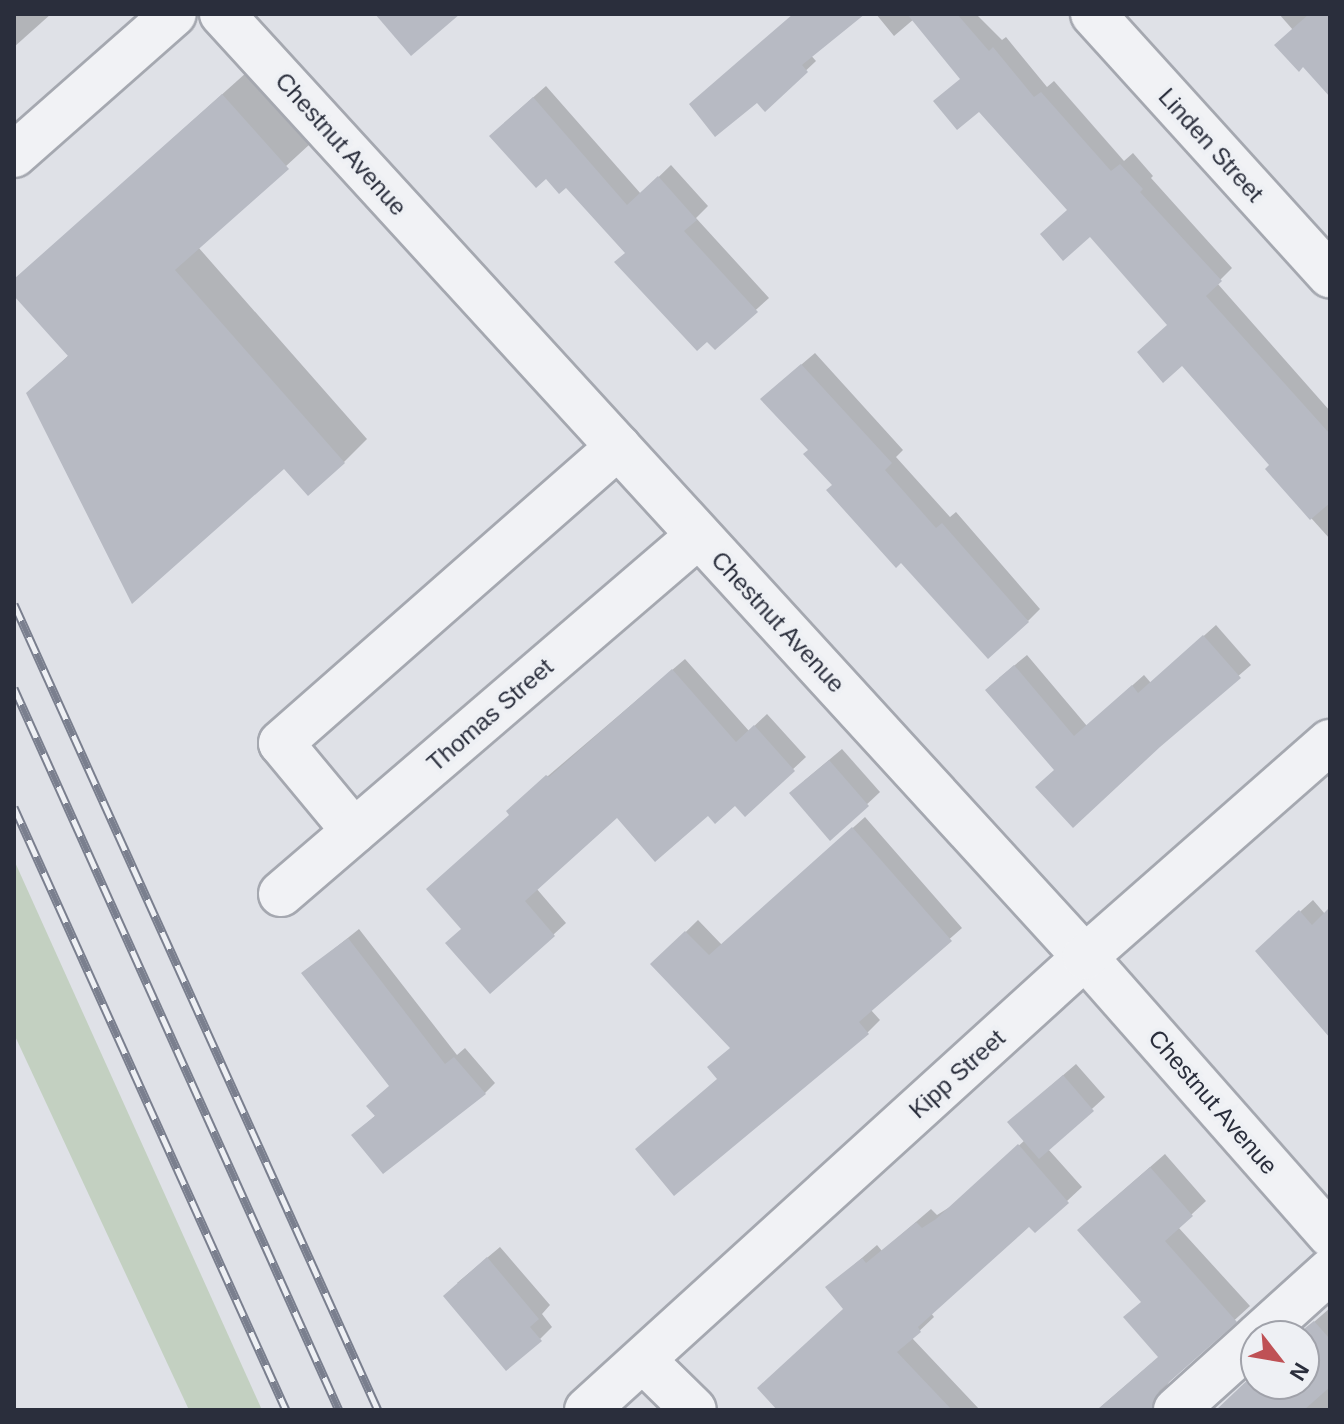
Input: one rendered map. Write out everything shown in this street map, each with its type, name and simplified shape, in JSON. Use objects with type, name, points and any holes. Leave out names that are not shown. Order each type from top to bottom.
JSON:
[{"type":"street","points":[[14,155],[174,14]]},
{"type":"street","name":"Chestnut Avenue","points":[[222,14],[1085,957],[1330,1235]]},
{"type":"street","name":"Linden Street","points":[[1093,14],[1330,275]]},
{"type":"street","points":[[354,831],[281,743],[618,447]]},
{"type":"street","name":"Thomas Street","points":[[281,894],[698,536]]},
{"type":"street","name":"Kipp Street","points":[[587,1410],[1085,957],[1330,742]]},
{"type":"street","points":[[1276,1320],[1330,1271]]},
{"type":"street","points":[[1176,1410],[1240,1352]]},
{"type":"street","points":[[643,1360],[694,1410]]},
{"type":"green space","points":[[14,860],[262,1410],[189,1410],[14,1034]]},
{"type":"building","points":[[375,14],[460,14],[411,56]]},
{"type":"building","points":[[793,14],[865,14],[802,65],[808,72],[765,112],[757,103],[715,137],[689,104]]},
{"type":"building","points":[[907,14],[957,14],[989,51],[993,47],[1034,97],[1041,92],[1111,171],[1120,164],[1143,189],[1140,192],[1222,281],[1206,296],[1330,434],[1330,503],[1310,520],[1265,469],[1269,465],[1182,366],[1163,383],[1137,352],[1167,325],[1090,237],[1063,261],[1040,234],[1067,210],[979,112],[957,130],[933,101],[960,79]]},
{"type":"building","points":[[1309,14],[1330,14],[1330,97],[1303,67],[1299,72],[1274,45]]},
{"type":"building","points":[[222,94],[289,169],[175,270],[345,463],[308,496],[284,469],[132,604],[26,393],[68,356],[14,296],[14,279]]},
{"type":"building","points":[[533,97],[627,205],[658,176],[697,220],[684,231],[758,312],[715,350],[707,342],[697,351],[614,262],[625,253],[566,188],[559,194],[546,179],[536,188],[489,136]]},
{"type":"building","points":[[801,364],[892,463],[885,470],[936,528],[942,523],[1029,622],[988,659],[901,563],[896,568],[826,490],[832,485],[803,454],[808,450],[760,399]]},
{"type":"building","points":[[1203,635],[1241,678],[1160,747],[1073,828],[1035,787],[1054,770],[985,690],[1014,665],[1074,736],[1132,685],[1138,693]]},
{"type":"building","points":[[672,669],[736,742],[754,725],[795,771],[745,817],[735,806],[715,824],[708,816],[655,862],[617,818],[525,901],[555,936],[490,994],[445,943],[461,929],[426,889],[509,815],[506,811],[546,775],[549,777]]},
{"type":"building","points":[[829,760],[869,806],[830,841],[789,793]]},
{"type":"building","points":[[852,827],[952,941],[859,1022],[869,1034],[674,1196],[635,1149],[717,1079],[707,1067],[730,1048],[650,964],[685,931],[709,955]]},
{"type":"building","points":[[1330,907],[1330,1038],[1255,951],[1299,910],[1312,925]]},
{"type":"building","points":[[348,938],[445,1064],[454,1057],[486,1094],[383,1174],[351,1135],[375,1116],[366,1106],[389,1086],[301,973]]},
{"type":"building","points":[[1063,1075],[1094,1111],[1039,1159],[1007,1122]]},
{"type":"building","points":[[1018,1144],[1069,1203],[1035,1233],[1029,1227],[918,1327],[921,1332],[897,1352],[952,1410],[777,1410],[757,1388],[843,1309],[825,1287],[862,1258],[866,1263],[916,1222],[922,1228],[936,1219]]},
{"type":"building","points":[[1150,1167],[1193,1216],[1165,1241],[1237,1322],[1159,1391],[1152,1410],[1097,1410],[1158,1357],[1123,1317],[1141,1302],[1077,1230]]},
{"type":"building","points":[[487,1257],[539,1319],[530,1327],[542,1341],[506,1371],[443,1296]]},
{"type":"building","points":[[1320,1328],[1330,1339],[1330,1387],[1320,1396]]},
{"type":"building","points":[[1240,1387],[1240,1400],[1315,1400],[1304,1410],[1216,1410]]},
{"type":"railway","points":[[14,604],[378,1410]]},
{"type":"railway","points":[[14,688],[339,1410]]},
{"type":"railway","points":[[14,807],[286,1410]]}]
